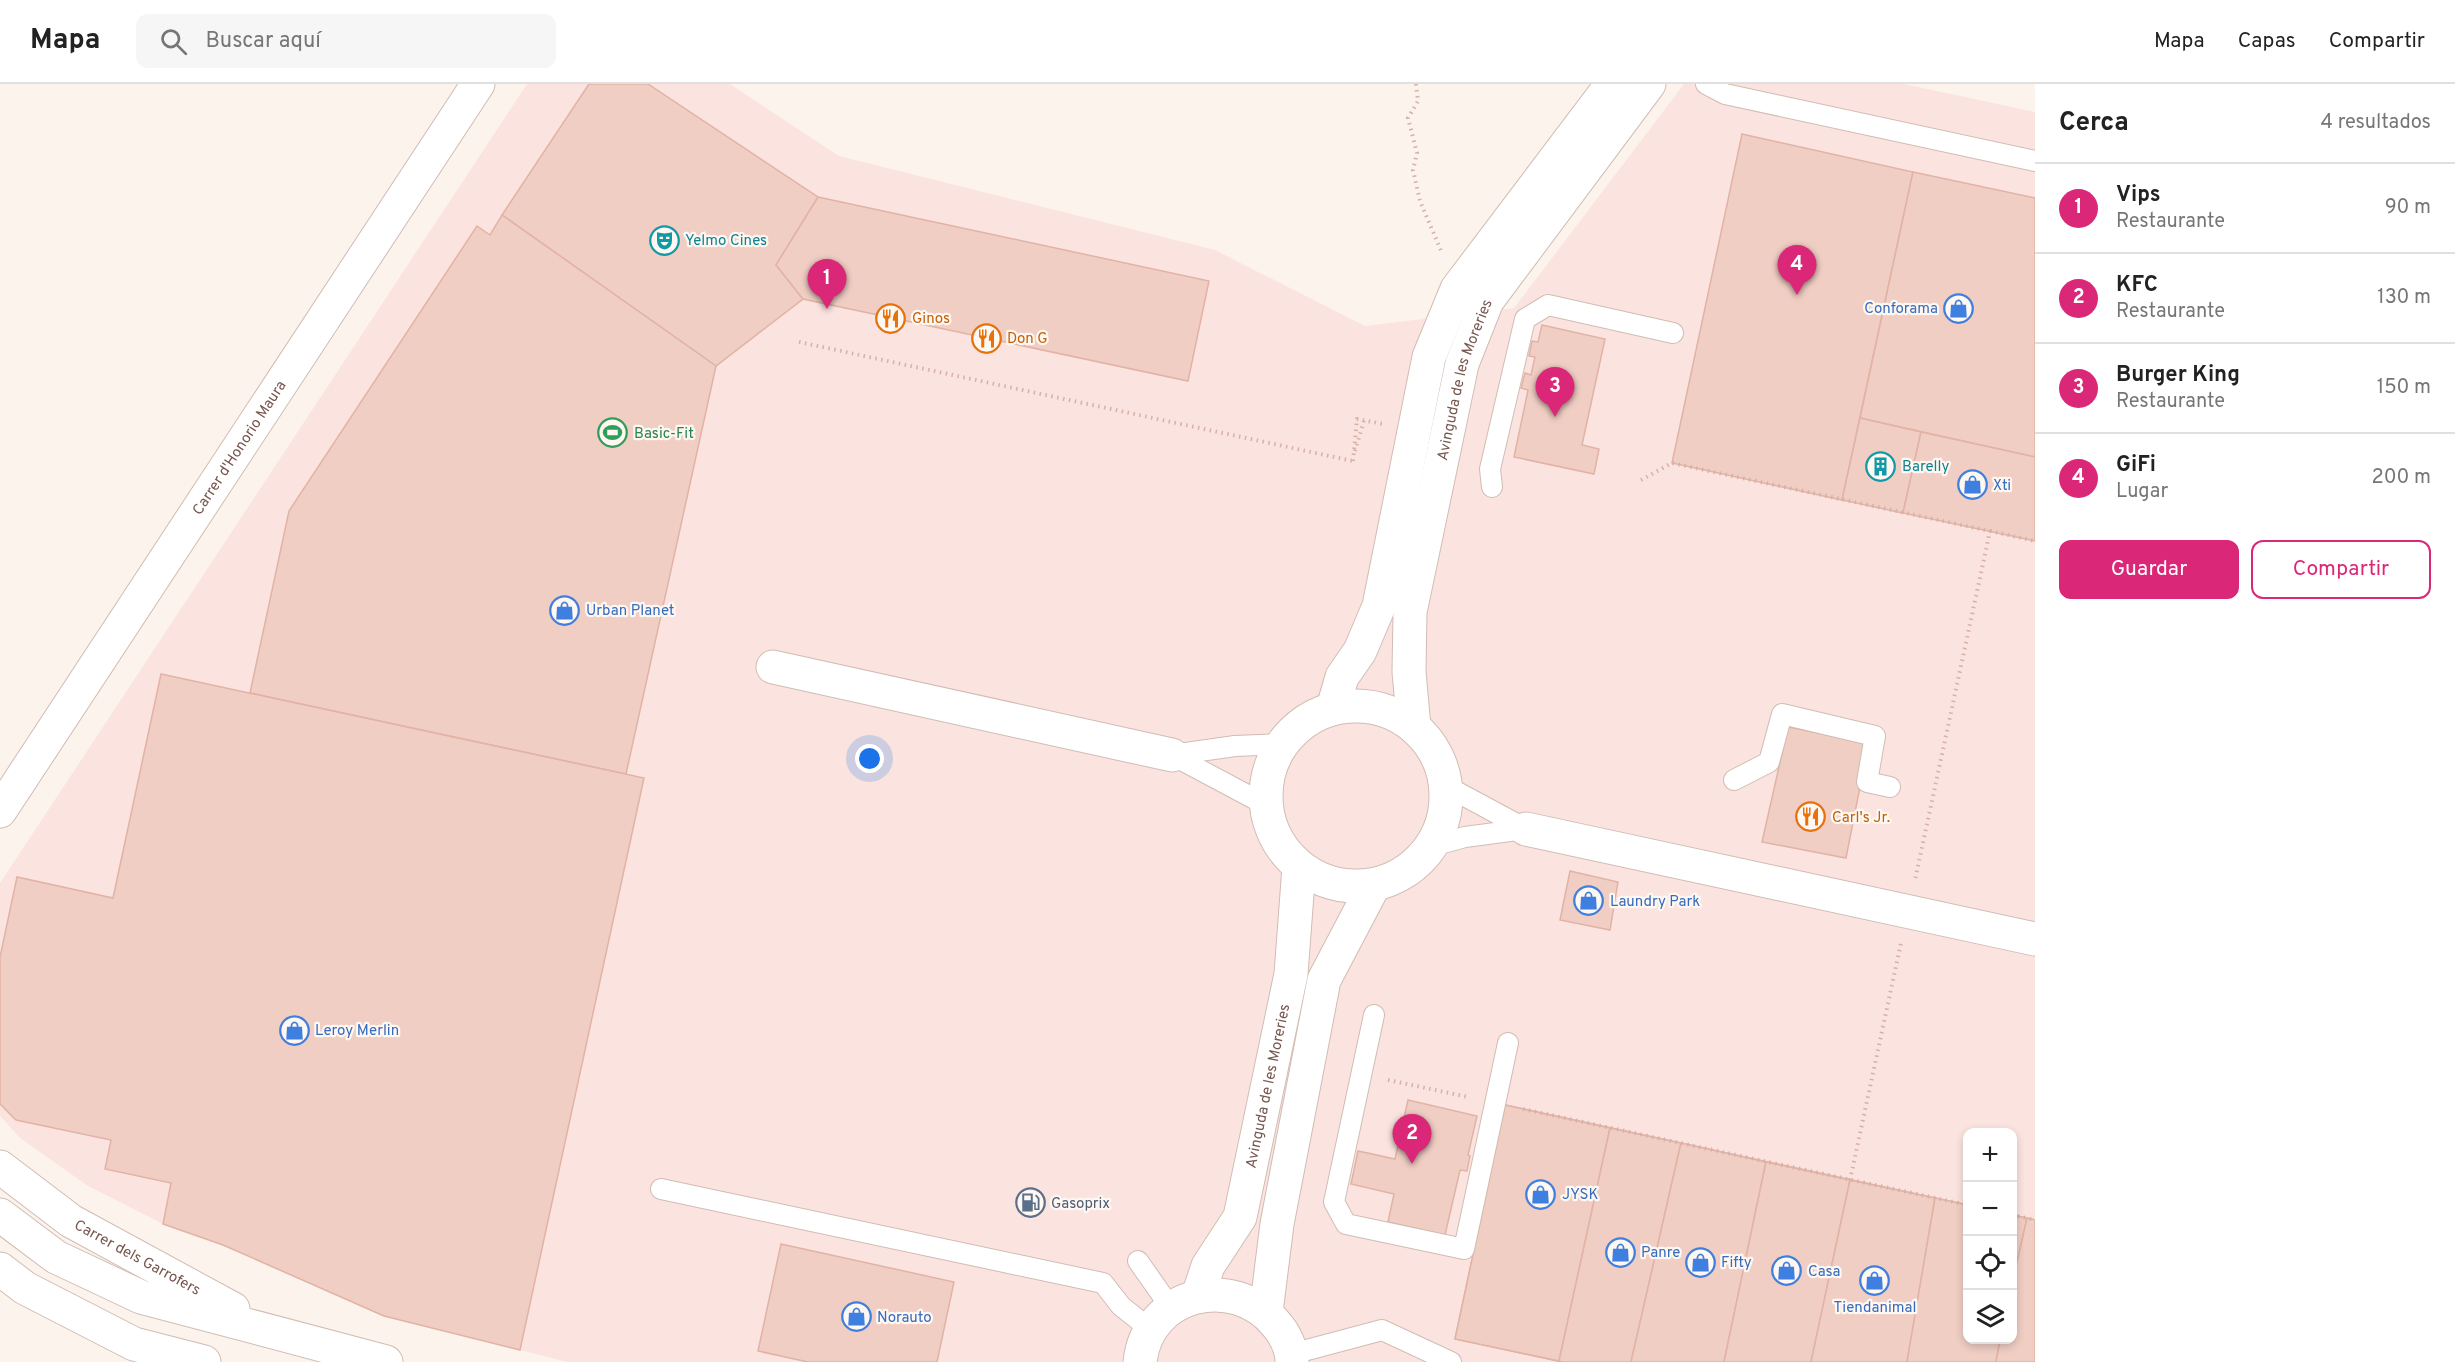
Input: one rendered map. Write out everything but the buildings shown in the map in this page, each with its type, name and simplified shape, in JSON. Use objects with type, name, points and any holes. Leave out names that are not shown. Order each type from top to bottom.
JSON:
[{"type":"street","name":"Carrer d'Honorio Maura","points":[[0,811],[478,84]]},
{"type":"street","points":[[1333,708],[1342,677],[1360,651],[1380,606],[1429,357],[1457,290],[1612,84]]},
{"type":"street","name":"Avinguda de les Moreries","points":[[1414,727],[1408,672],[1410,612],[1462,364],[1487,301],[1649,84]]},
{"type":"street","points":[[773,667],[1172,754]]},
{"type":"street","points":[[1361,705],[1390,712],[1414,727],[1430,744],[1440,764],[1446,786],[1444,817],[1432,846],[1416,864],[1397,877],[1374,885],[1347,887],[1322,880],[1299,867],[1276,839],[1266,805],[1268,773],[1281,744],[1304,722],[1333,708],[1361,705]]},
{"type":"street","points":[[1526,830],[2035,939]]},
{"type":"street","name":"Avinguda de les Moreries","points":[[1140,1362],[1240,1217],[1291,974],[1299,867]]},
{"type":"street","points":[[1266,1311],[1277,1224],[1324,980],[1374,885]]},
{"type":"street","name":"Carrer dels Garrofers","points":[[0,1167],[71,1221],[282,1336]]},
{"type":"street","name":"Carrer dels Garrofers","points":[[0,1215],[56,1257],[141,1297],[386,1362]]},
{"type":"street","points":[[0,1269],[26,1288],[134,1344],[204,1362]]},
{"type":"street","points":[[1173,1312],[1222,1294],[1245,1300],[1266,1311],[1282,1331],[1292,1358]]},
{"type":"lane","points":[[1706,84],[1725,94],[2035,161]]},
{"type":"lane","points":[[1491,487],[1490,469],[1525,319],[1548,305],[1673,333]]},
{"type":"lane","points":[[1734,780],[1769,762],[1782,714],[1875,736],[1867,782],[1890,786]]},
{"type":"lane","points":[[1172,754],[1235,746],[1281,744]]},
{"type":"lane","points":[[1172,754],[1266,805]]},
{"type":"lane","points":[[1446,786],[1526,830]]},
{"type":"lane","points":[[1432,846],[1465,837],[1526,830]]},
{"type":"lane","points":[[1374,1015],[1334,1202],[1346,1224],[1464,1249],[1508,1043]]},
{"type":"lane","points":[[661,1189],[1103,1283],[1121,1306],[1173,1312]]},
{"type":"lane","points":[[1138,1261],[1173,1312]]},
{"type":"lane","points":[[1292,1358],[1382,1330],[1451,1362]]},
{"type":"path","points":[[1416,84],[1418,101],[1408,118],[1417,153],[1413,170],[1420,201],[1457,290]]},
{"type":"path","points":[[799,342],[1353,461]]},
{"type":"path","points":[[1357,419],[1364,421],[1353,461],[1354,430],[1357,419]]},
{"type":"path","points":[[1990,531],[2035,541]]},
{"type":"path","points":[[1361,1074],[1963,1204]]},
{"type":"path","points":[[2017,1216],[2035,1220]]},
{"type":"shaded area","points":[[527,84],[730,84],[839,156],[1215,250],[1365,326],[1514,308],[1684,84],[1904,84],[2035,112],[2035,1362],[567,1362],[520,1350],[163,1224],[88,1186],[20,1138],[0,1116],[0,883]]},
{"type":"place","name":"Yelmo Cines","points":[[664,240]]},
{"type":"place","name":"GiFi","points":[[1797,295]]},
{"type":"place","name":"Conforama","points":[[1959,308]]},
{"type":"place","name":"Vips","points":[[827,309]]},
{"type":"place","name":"Ginos","points":[[891,318]]},
{"type":"place","name":"Don G","points":[[986,338]]},
{"type":"place","name":"Burger King","points":[[1555,417]]},
{"type":"place","name":"Basic-Fit","points":[[613,433]]},
{"type":"place","name":"Barelly","points":[[1881,466]]},
{"type":"place","name":"Xti","points":[[1972,485]]},
{"type":"place","name":"Urban Planet","points":[[565,610]]},
{"type":"place","name":"Carl's Jr.","points":[[1811,817]]},
{"type":"place","name":"Laundry Park","points":[[1589,901]]},
{"type":"place","name":"Leroy Merlin","points":[[294,1030]]},
{"type":"place","name":"KFC","points":[[1412,1164]]},
{"type":"place","name":"JYSK","points":[[1541,1194]]},
{"type":"place","name":"Gasoprix","points":[[1030,1203]]},
{"type":"place","name":"Panre","points":[[1620,1252]]},
{"type":"place","name":"Fifty","points":[[1700,1262]]},
{"type":"place","name":"Casa","points":[[1787,1271]]},
{"type":"place","name":"Tiendanimal","points":[[1875,1280]]},
{"type":"place","name":"Norauto","points":[[856,1317]]}]
